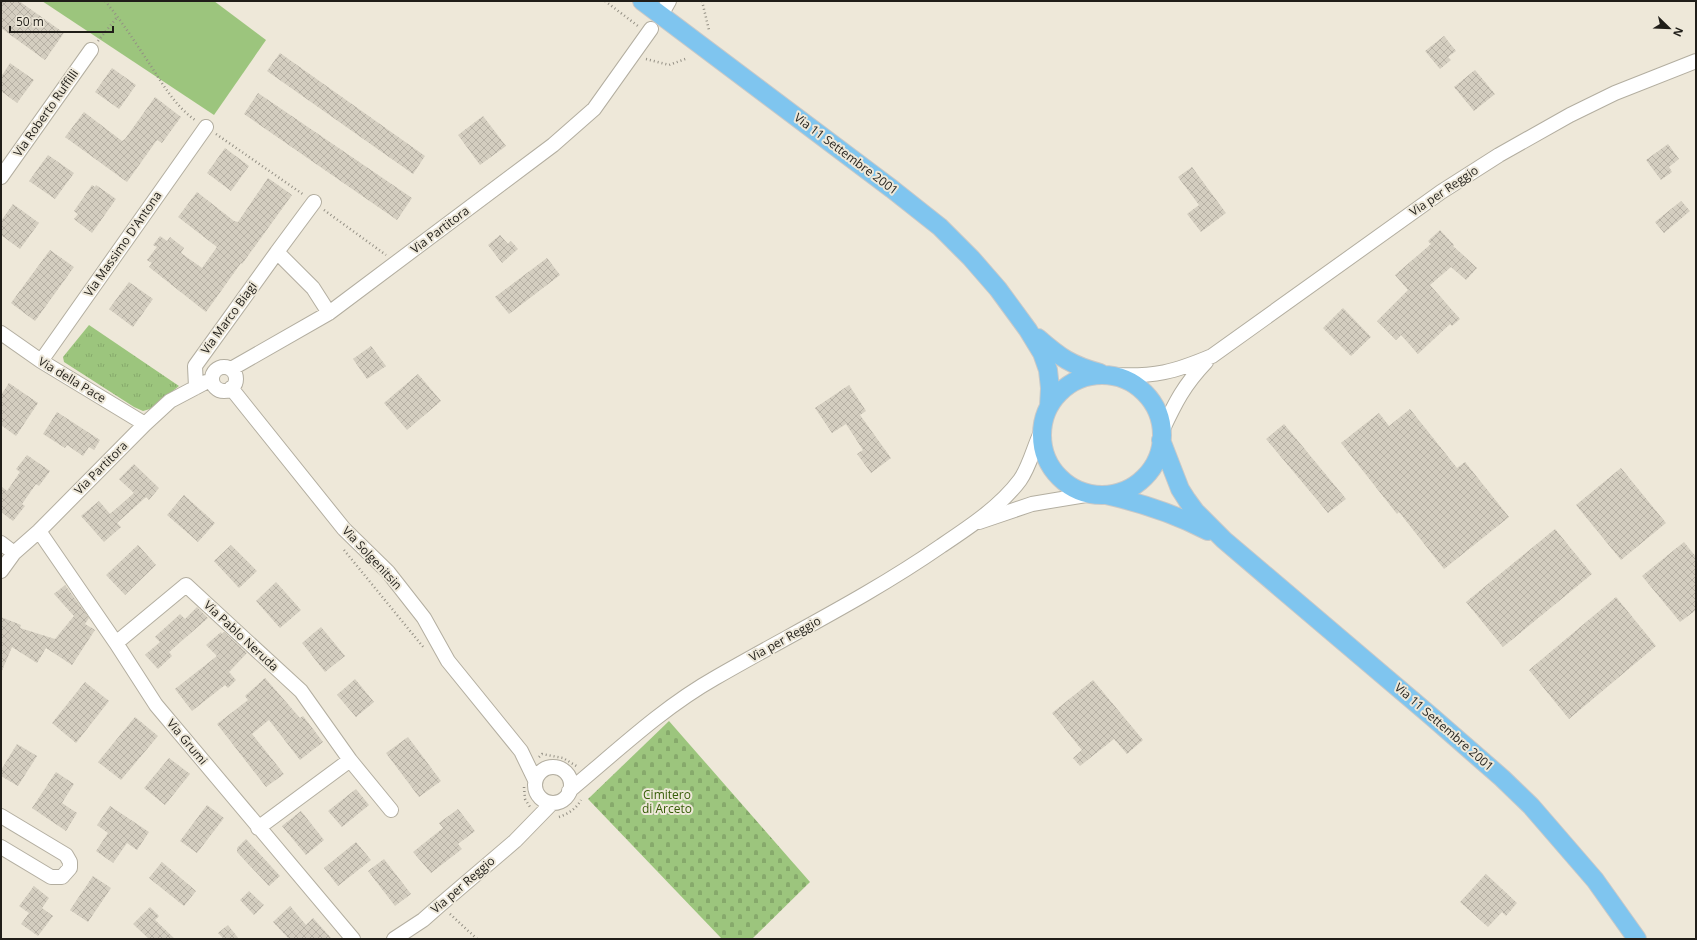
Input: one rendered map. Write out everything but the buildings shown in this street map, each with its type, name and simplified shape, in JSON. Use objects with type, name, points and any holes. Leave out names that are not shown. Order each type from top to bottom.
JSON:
[{"type":"main road","name":"Via 11 Settembre 2001","points":[[642,1],[657,20],[886,184],[940,227],[971,258],[998,289],[1028,330],[1042,353],[1047,366],[1050,388],[1049,406]]},
{"type":"main road","name":"Via 11 Settembre 2001","points":[[1028,330],[1055,353],[1072,364],[1128,380],[1142,389],[1152,401],[1159,416],[1161,436],[1180,489],[1195,511],[1224,540],[1443,726],[1502,778],[1531,806],[1595,880],[1637,939]]},
{"type":"main road","name":"Via 11 Settembre 2001","points":[[1109,375],[1086,376],[1072,382],[1061,390],[1049,406],[1044,418],[1042,430],[1044,450],[1052,468],[1058,476],[1069,485],[1083,492],[1133,502],[1178,516],[1224,540]]},
{"type":"main road","name":"Via 11 Settembre 2001","points":[[1098,494],[1124,490],[1143,478],[1155,461],[1161,436]]},
{"type":"street","name":"Via Partitora","points":[[1,571],[14,553],[39,531],[145,424],[170,402],[206,382],[212,382],[212,375],[216,369],[223,367],[231,369],[329,313],[553,145],[594,108],[657,20]]},
{"type":"street","name":"Via Roberto Ruffilli","points":[[1,177],[91,50]]},
{"type":"street","name":"Via per Reggio","points":[[1161,436],[1183,389],[1192,376],[1212,356],[1441,192],[1499,155],[1570,115],[1615,93],[1696,61]]},
{"type":"street","name":"Via Massimo D'Antona","points":[[41,361],[206,127]]},
{"type":"street","name":"Via Marco Biagi","points":[[196,387],[195,366],[276,252],[314,202]]},
{"type":"street","points":[[276,252],[313,288],[329,313]]},
{"type":"street","name":"Via della Pace","points":[[1,333],[41,361],[145,424]]},
{"type":"street","name":"Via per Reggio","points":[[1109,375],[1142,376],[1170,372],[1212,356]]},
{"type":"street","points":[[212,382],[221,390],[228,390],[231,388],[236,378],[231,369]]},
{"type":"street","name":"Via Solgenitsin","points":[[231,388],[344,528],[388,572],[424,618],[448,661],[521,751],[532,763],[558,770]]},
{"type":"street","name":"Via per Reggio","points":[[537,813],[552,803],[559,802],[564,799],[582,774],[601,765],[667,710],[714,678],[886,583],[975,524],[1005,497],[1021,479],[1042,430]]},
{"type":"street","name":"Via per Reggio","points":[[975,524],[1032,504],[1098,494]]},
{"type":"street","name":"Via Grumi","points":[[39,531],[116,643],[156,705],[353,939]]},
{"type":"street","points":[[1,543],[14,553]]},
{"type":"street","name":"Via Pablo Neruda","points":[[116,643],[186,585],[301,692],[350,760],[391,810]]},
{"type":"street","points":[[258,828],[350,760]]},
{"type":"street","points":[[532,763],[535,780]]},
{"type":"street","points":[[535,780],[540,773],[547,768],[582,774]]},
{"type":"street","points":[[558,770],[570,781],[570,791]]},
{"type":"street","name":"Via per Reggio","points":[[394,939],[423,920],[530,826],[537,813],[538,796],[535,788],[535,780]]},
{"type":"street","points":[[538,796],[542,800],[552,803]]},
{"type":"street","points":[[1,816],[66,855],[70,862],[70,868],[62,877],[51,877],[1,847]]},
{"type":"path","points":[[104,1],[118,16],[166,90],[188,115],[314,202],[396,262]]},
{"type":"path","points":[[605,1],[657,20]]},
{"type":"path","points":[[702,1],[709,30]]},
{"type":"path","points":[[91,50],[118,16]]},
{"type":"path","points":[[626,63],[647,59],[669,65],[688,58]]},
{"type":"path","points":[[341,546],[428,653]]},
{"type":"path","points":[[542,754],[563,758],[582,774],[585,788],[577,806],[565,815],[548,819],[537,813],[525,799],[524,770],[542,754]]},
{"type":"path","points":[[440,905],[477,939]]},
{"type":"green space","points":[[42,1],[214,1],[266,40],[214,115]]},
{"type":"green space","points":[[89,325],[179,386],[150,409],[143,411],[134,407],[64,362],[63,357]]},
{"type":"green space","name":"Cimitero di Arceto","points":[[669,721],[810,882],[752,939],[722,939],[588,799]]}]
